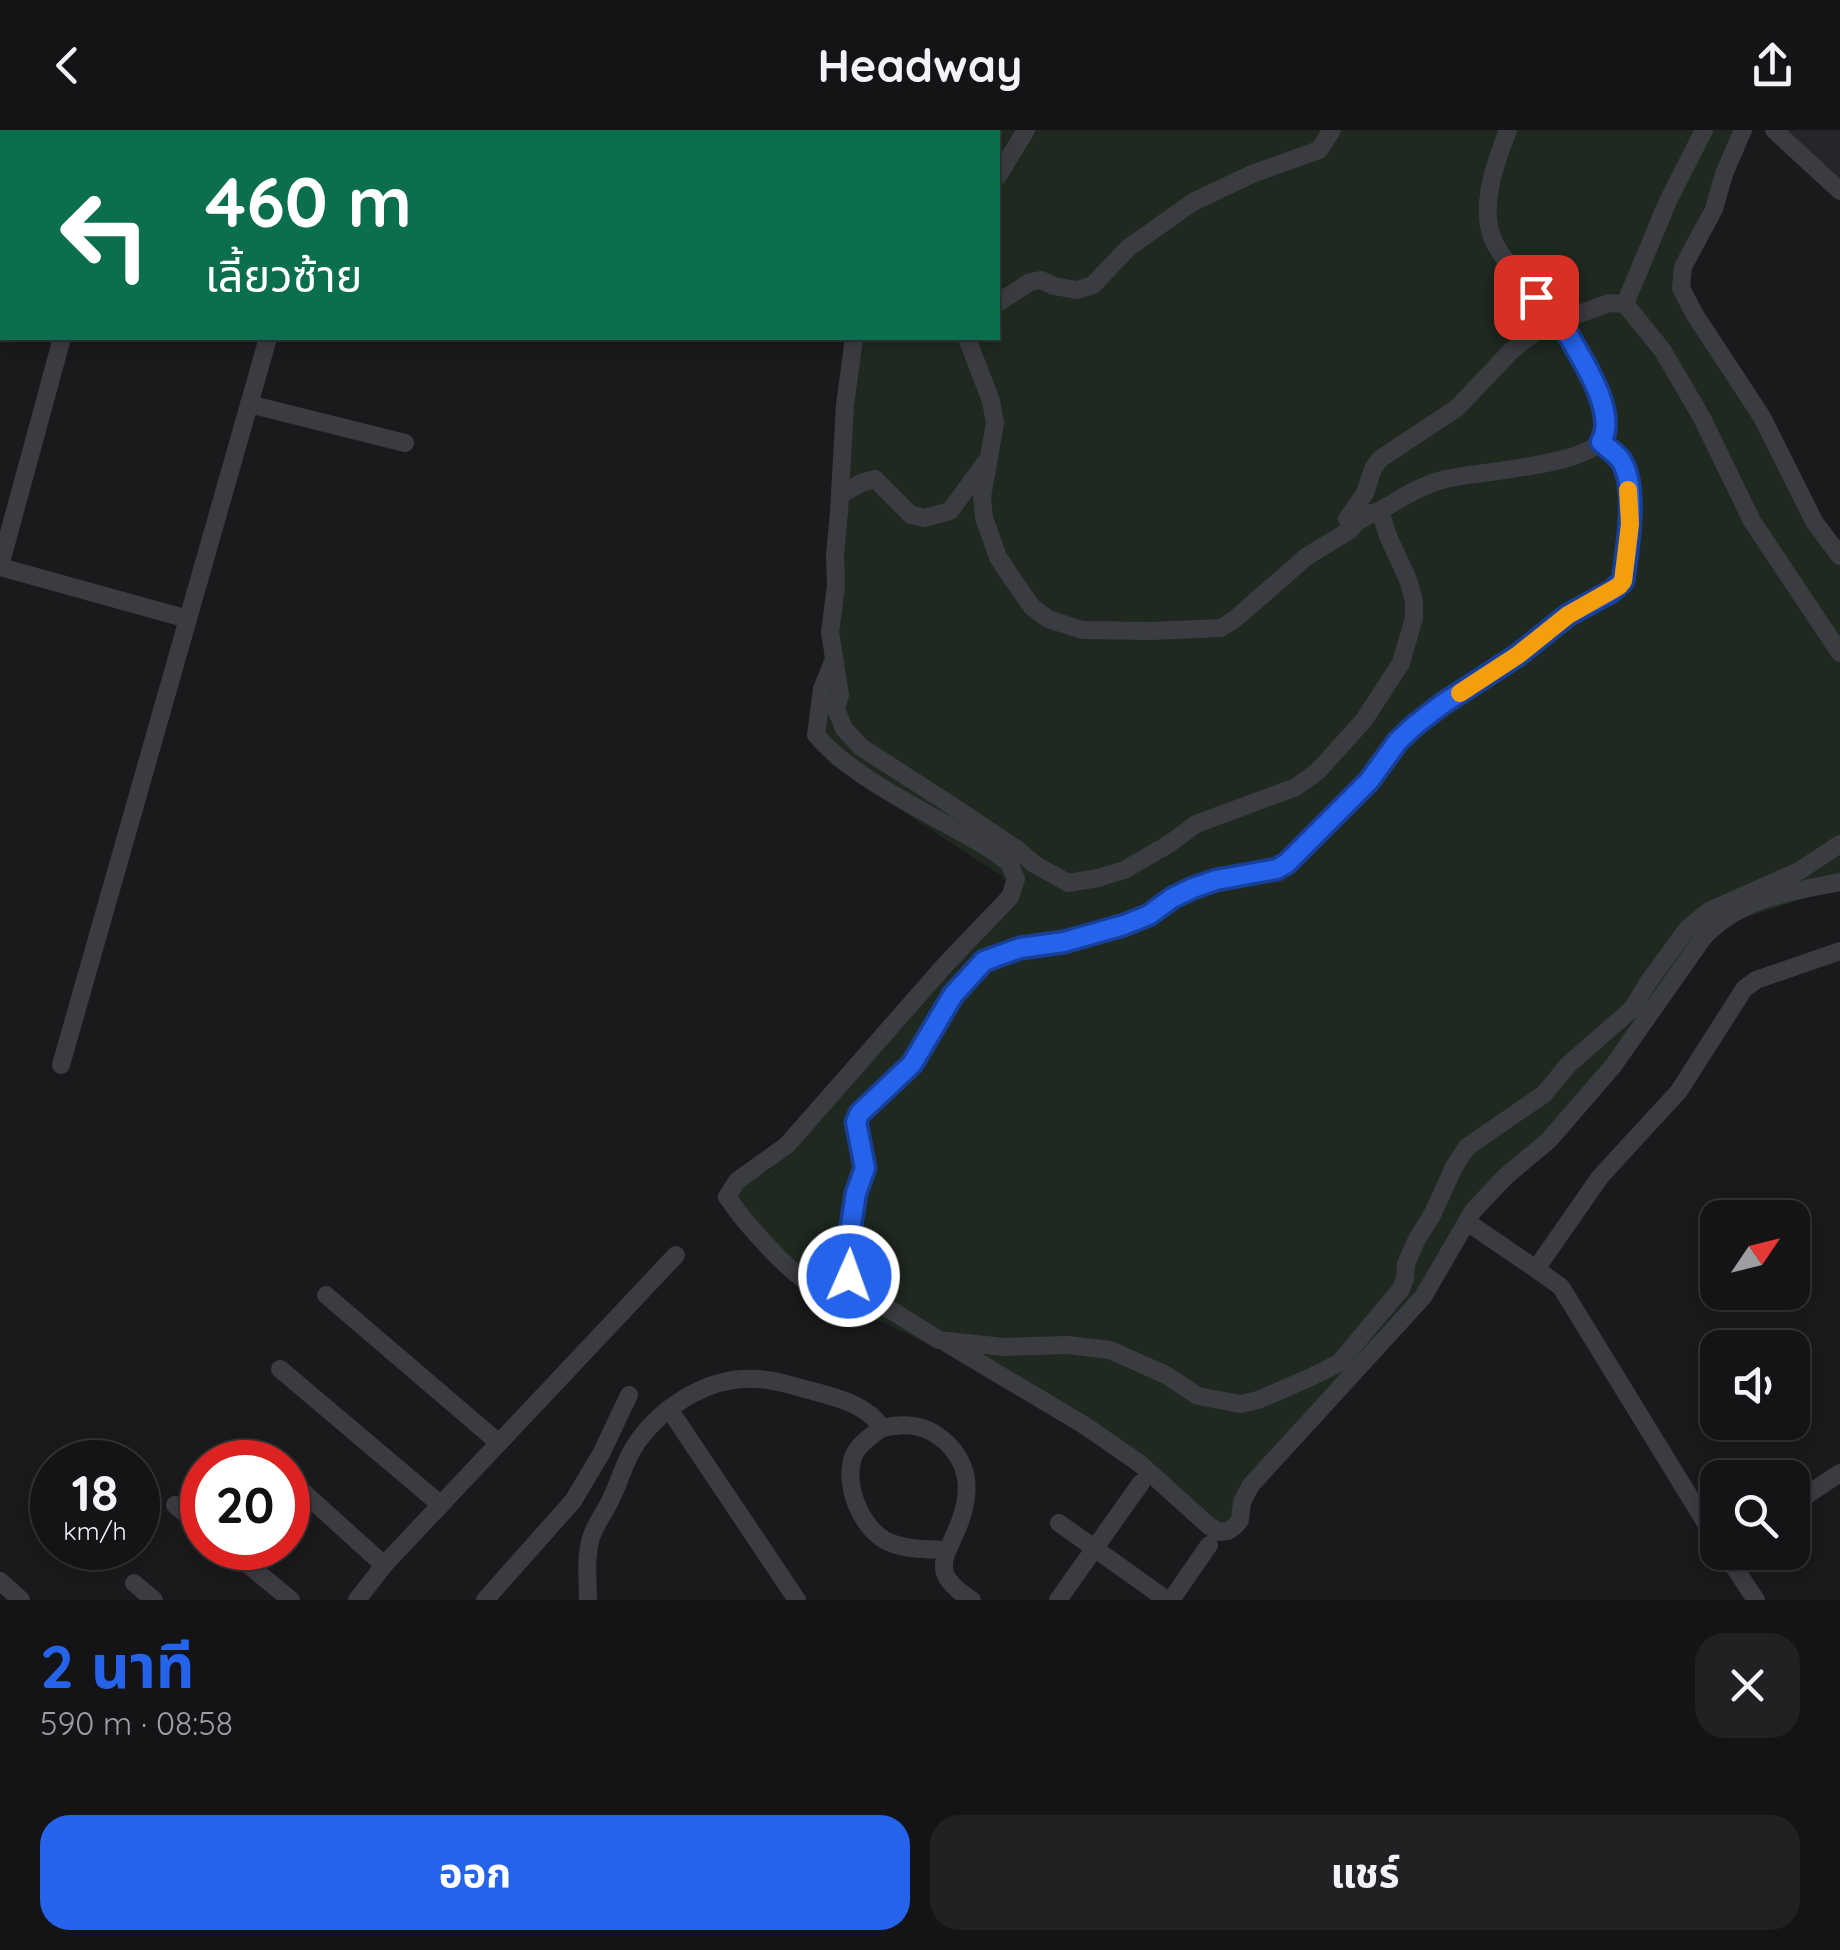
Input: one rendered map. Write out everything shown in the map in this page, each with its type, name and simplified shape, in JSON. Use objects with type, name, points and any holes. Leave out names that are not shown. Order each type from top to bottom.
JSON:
[{"type":"street","points":[[1000,173],[1026,130]]},
{"type":"street","points":[[1000,302],[1030,282],[1041,280],[1078,290],[1093,285],[1128,248],[1193,202],[1252,174],[1319,150],[1332,130]]},
{"type":"street","points":[[1352,520],[1380,511],[1443,479],[1536,466],[1591,450],[1606,432],[1594,380],[1555,320],[1492,239],[1489,194],[1508,130]]},
{"type":"street","points":[[1625,304],[1668,201],[1704,130]]},
{"type":"street","points":[[1743,130],[1714,210],[1683,267],[1681,288],[1703,329],[1762,417],[1815,523],[1840,556]]},
{"type":"street","points":[[1774,130],[1840,191]]},
{"type":"street","points":[[968,340],[994,411],[982,497],[984,518],[998,557],[1032,607],[1048,619],[1082,630],[1204,630],[1222,628],[1306,557],[1350,530],[1380,459],[1458,408],[1511,351],[1555,320],[1609,303],[1625,304],[1663,351],[1702,418],[1752,521],[1840,653]]},
{"type":"street","points":[[61,340],[0,566],[188,619]]},
{"type":"street","points":[[61,1065],[267,340]]},
{"type":"street","points":[[854,340],[845,405],[830,632],[840,695],[836,709],[844,728],[861,748],[1068,883],[1124,870],[1196,824],[1296,787],[1318,772],[1364,720],[1401,663],[1414,618],[1409,582],[1380,511]]},
{"type":"street","points":[[249,404],[405,444]]},
{"type":"street","points":[[858,1294],[849,1276],[850,1232],[856,1193],[865,1168],[856,1122],[860,1113],[912,1064],[953,995],[984,961],[1000,954],[1124,925],[1149,915],[1193,888],[1277,869],[1287,863],[1369,781],[1414,726],[1518,655],[1568,615],[1619,586],[1623,581],[1631,503],[1620,458],[1601,442]]},
{"type":"street","points":[[840,496],[875,479],[911,515],[938,516],[950,511],[986,461]]},
{"type":"street","points":[[834,662],[822,689],[816,735],[874,781],[993,850],[1009,863],[1016,879],[1010,897],[787,1145],[737,1181],[727,1197],[769,1247],[806,1280],[828,1292],[858,1294],[1084,1425],[1139,1463],[1219,1532],[1228,1531],[1240,1520],[1242,1502],[1251,1485],[1423,1296],[1470,1216],[1505,1177],[1549,1140],[1613,1066],[1716,923],[1736,910],[1785,893],[1840,882]]},
{"type":"street","points":[[940,1339],[1004,1347],[1067,1345],[1110,1350],[1198,1396],[1240,1404],[1258,1400],[1338,1363],[1401,1289],[1406,1264],[1467,1147],[1544,1094],[1568,1065],[1633,1008],[1686,929],[1710,912],[1799,871],[1840,844]]},
{"type":"street","points":[[1536,1269],[1600,1177],[1679,1091],[1744,990],[1756,980],[1840,951]]},
{"type":"street","points":[[1470,1216],[1561,1288],[1700,1515]]},
{"type":"street","points":[[357,1600],[384,1565],[676,1256]]},
{"type":"street","points":[[326,1295],[499,1443]]},
{"type":"street","points":[[280,1369],[441,1505]]},
{"type":"street","points":[[588,1600],[590,1540],[621,1471],[638,1441],[688,1395],[728,1382],[757,1378],[853,1404],[875,1416],[882,1428]]},
{"type":"street","points":[[484,1600],[573,1501],[602,1454],[628,1395]]},
{"type":"street","points":[[669,1409],[797,1600]]},
{"type":"street","points":[[947,1550],[890,1543],[856,1505],[849,1482],[854,1454],[882,1428],[911,1424],[929,1430],[953,1450],[965,1470],[967,1496],[947,1550],[945,1572],[963,1598]]},
{"type":"street","points":[[1810,1493],[1840,1473]]},
{"type":"street","points":[[1058,1600],[1141,1483]]},
{"type":"street","points":[[310,1498],[384,1565]]},
{"type":"street","points":[[175,1505],[180,1509]]},
{"type":"street","points":[[1059,1524],[1168,1600],[1209,1544]]},
{"type":"street","points":[[255,1570],[291,1600]]},
{"type":"street","points":[[1736,1570],[1756,1600]]},
{"type":"street","points":[[1,1583],[22,1600]]},
{"type":"street","points":[[134,1583],[154,1600]]},
{"type":"shaded area","points":[[1782,130],[1840,130],[1840,180]]},
{"type":"green space","points":[[1000,130],[1739,130],[1685,249],[1679,282],[1828,554],[1840,566],[1840,887],[1732,922],[1708,934],[1670,991],[1496,1194],[1431,1287],[1253,1482],[1228,1527],[1212,1524],[1181,1496],[975,1366],[785,1276],[733,1222],[726,1206],[733,1193],[771,1169],[1006,901],[1008,886],[1002,876],[833,766],[819,750],[813,731],[832,598],[853,340],[1000,340]]},
{"type":"slow traffic","points":[[1460,693],[1518,655],[1568,615],[1619,586],[1623,581],[1630,524],[1628,490]]},
{"type":"route","points":[[849,1276],[850,1232],[856,1193],[865,1168],[856,1122],[860,1113],[912,1064],[953,995],[984,961],[1020,948],[1064,942],[1124,925],[1149,915],[1172,898],[1216,880],[1277,869],[1369,781],[1414,726],[1518,655],[1568,615],[1623,581],[1631,503],[1624,469],[1620,458],[1601,442],[1606,432],[1594,380],[1559,319],[1550,320],[1536,297]]}]
